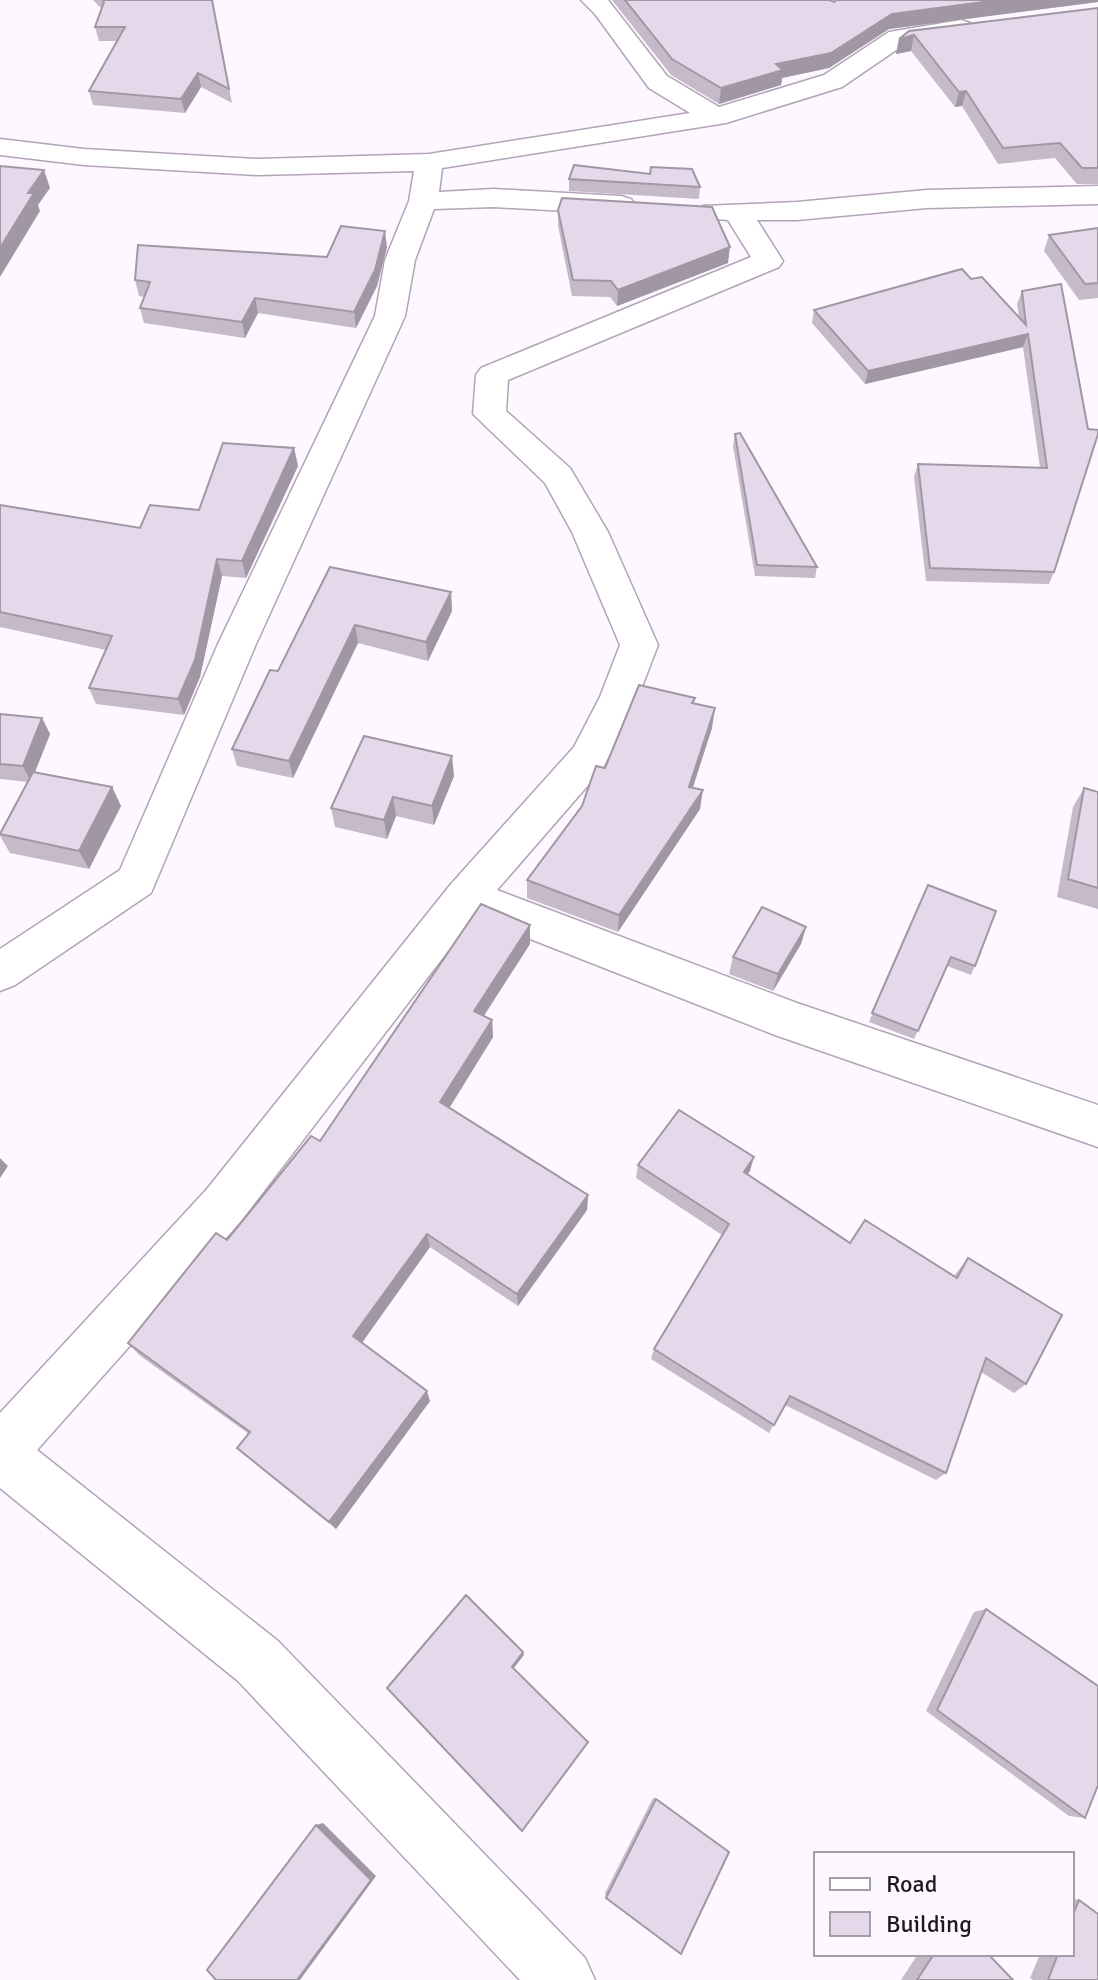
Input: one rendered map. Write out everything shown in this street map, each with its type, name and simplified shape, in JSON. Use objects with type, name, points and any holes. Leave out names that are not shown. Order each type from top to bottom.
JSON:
[{"type":"street","points":[[593,0],[604,9],[658,82],[716,117]]},
{"type":"street","points":[[0,147],[84,157],[258,167],[429,162],[716,117],[833,81],[947,6]]},
{"type":"street","points":[[898,37],[984,25]]},
{"type":"street","points":[[0,972],[136,881],[237,644],[390,316],[400,260],[423,201],[429,162]]},
{"type":"street","points":[[683,210],[797,211],[927,199],[1098,195]]},
{"type":"street","points":[[423,201],[494,198],[653,207]]},
{"type":"street","points":[[563,1980],[258,1661],[0,1453],[224,1205],[466,896],[589,757],[619,697],[639,645],[590,532],[558,476],[489,414],[492,375],[768,261],[737,212]]},
{"type":"street","points":[[466,896],[791,1021],[1098,1126]]},
{"type":"building","points":[[103,0],[212,0],[229,89],[198,73],[181,99],[89,91],[125,27],[95,27]]},
{"type":"building","points":[[625,0],[999,0],[892,14],[831,53],[776,64],[783,70],[721,88],[672,59]]},
{"type":"building","points":[[1098,8],[1098,168],[1082,168],[1060,143],[1003,148],[966,91],[959,92],[914,35],[899,39],[909,31]]},
{"type":"building","points":[[574,165],[650,174],[651,167],[692,169],[700,187],[569,179]]},
{"type":"building","points":[[0,166],[44,170],[28,193],[34,193],[0,248]]},
{"type":"building","points":[[562,198],[712,207],[730,247],[618,290],[611,281],[573,280],[558,210]]},
{"type":"building","points":[[341,226],[385,231],[375,270],[354,312],[255,298],[242,322],[140,308],[150,282],[135,280],[138,245],[327,257]]},
{"type":"building","points":[[1098,228],[1098,283],[1085,284],[1049,235]]},
{"type":"building","points":[[962,269],[971,279],[982,277],[1026,325],[1022,291],[1061,284],[1088,429],[1098,430],[1098,434],[1054,572],[930,568],[918,464],[1047,468],[1028,334],[868,371],[814,310]]},
{"type":"building","points":[[740,433],[817,567],[757,565],[735,434]]},
{"type":"building","points":[[223,443],[294,448],[242,561],[217,559],[195,660],[178,699],[89,688],[112,636],[0,612],[0,505],[140,528],[150,505],[199,510]]},
{"type":"building","points":[[330,567],[451,592],[426,642],[355,625],[289,761],[232,749],[270,670],[278,671]]},
{"type":"building","points":[[639,685],[695,698],[692,703],[715,708],[689,787],[703,790],[619,915],[527,880],[582,806],[596,766],[605,768]]},
{"type":"building","points":[[0,714],[42,718],[23,766],[0,764]]},
{"type":"building","points":[[364,736],[452,756],[432,806],[393,797],[384,820],[331,808]]},
{"type":"building","points":[[33,772],[112,787],[79,851],[0,834]]},
{"type":"building","points":[[1084,788],[1098,792],[1098,888],[1068,879]]},
{"type":"building","points":[[928,885],[996,911],[975,966],[951,957],[918,1031],[872,1013]]},
{"type":"building","points":[[481,904],[530,925],[474,1011],[492,1020],[440,1102],[588,1195],[517,1294],[427,1234],[353,1336],[427,1391],[329,1522],[237,1448],[250,1432],[128,1343],[216,1233],[227,1240],[311,1136],[320,1141]]},
{"type":"building","points":[[762,907],[806,927],[778,974],[733,957]]},
{"type":"building","points":[[679,1110],[754,1157],[744,1172],[850,1243],[865,1220],[957,1278],[968,1258],[1062,1315],[1026,1384],[986,1358],[946,1473],[790,1396],[774,1425],[654,1349],[729,1224],[638,1165]]},
{"type":"building","points":[[466,1595],[523,1652],[512,1667],[588,1742],[522,1831],[387,1688]]},
{"type":"building","points":[[986,1609],[1098,1686],[1098,1785],[1085,1818],[937,1710]]},
{"type":"building","points":[[656,1799],[729,1852],[681,1954],[606,1898]]},
{"type":"building","points":[[316,1825],[371,1880],[297,1980],[216,1980],[207,1970]]},
{"type":"building","points":[[1079,1900],[1098,1914],[1098,1980],[1048,1980],[1057,1956],[1074,1956],[1074,1912]]},
{"type":"building","points":[[933,1956],[990,1956],[1013,1980],[917,1980]]}]
